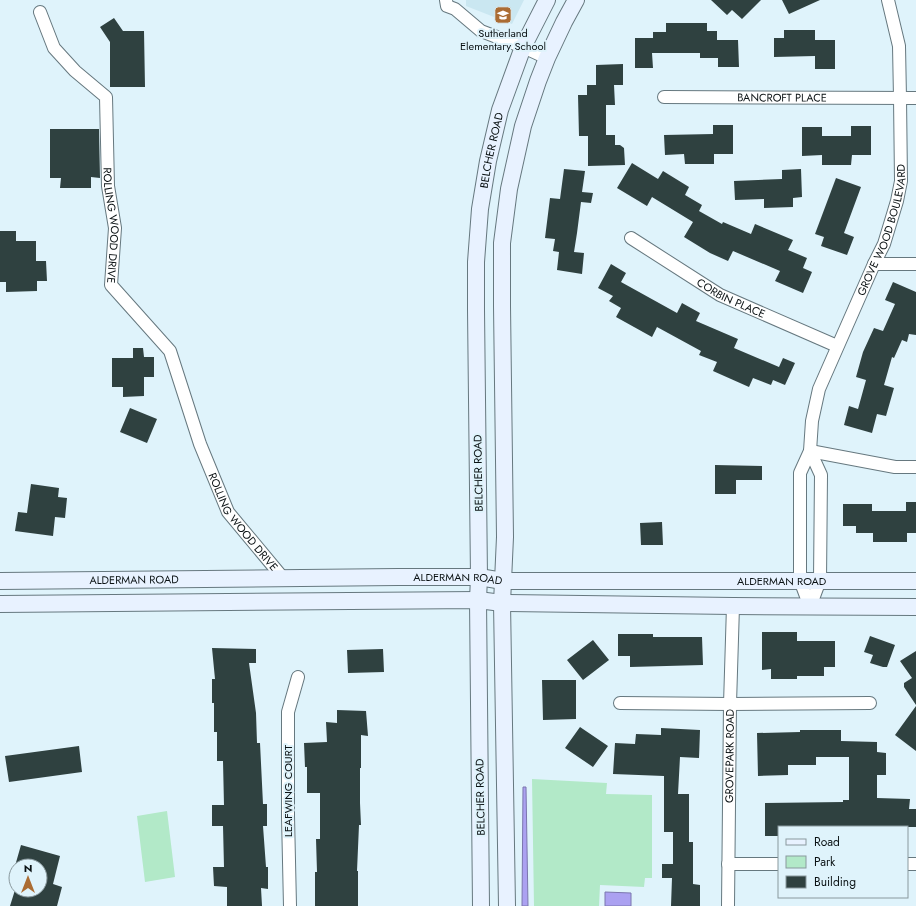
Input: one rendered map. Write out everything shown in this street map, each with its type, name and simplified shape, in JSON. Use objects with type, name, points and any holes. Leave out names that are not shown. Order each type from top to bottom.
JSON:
[{"type":"main road","name":"BELCHER ROAD","points":[[481,906],[476,262],[480,209],[488,161],[500,110],[523,47],[547,0]]},
{"type":"main road","points":[[506,906],[502,603],[505,537],[502,243],[509,189],[523,126],[547,58],[576,0]]},
{"type":"main road","name":"ALDERMAN ROAD","points":[[0,581],[479,577],[503,580],[916,581]]},
{"type":"main road","name":"ALDERMAN ROAD","points":[[0,604],[478,600],[502,603],[916,607]]},
{"type":"street","points":[[446,0],[447,6],[455,9],[481,31],[547,58]]},
{"type":"street","name":"GROVE WOOD BOULEVARD","points":[[810,607],[800,580],[800,473],[810,452],[812,421],[819,389],[884,244],[891,224],[901,181],[899,46],[888,0]]},
{"type":"street","name":"ROLLING WOOD DRIVE","points":[[40,12],[54,48],[75,71],[106,97],[108,186],[115,228],[111,285],[170,351],[200,444],[228,512],[283,578]]},
{"type":"street","name":"BANCROFT PLACE","points":[[664,96],[916,98]]},
{"type":"street","name":"CORBIN PLACE","points":[[631,238],[720,294],[837,346]]},
{"type":"street","points":[[874,264],[916,264]]},
{"type":"street","points":[[810,452],[894,467],[916,467]]},
{"type":"street","name":"GROVE WOOD BOULEVARD","points":[[810,452],[821,475],[820,580],[810,607]]},
{"type":"street","name":"GROVEPARK ROAD","points":[[728,906],[732,606]]},
{"type":"street","name":"LEAFWING COURT","points":[[290,906],[288,712],[298,677]]},
{"type":"street","points":[[620,703],[870,703]]},
{"type":"street","points":[[728,864],[778,864]]},
{"type":"shaded area","name":"Sutherland Elementary School","points":[[466,0],[524,0],[512,24],[466,6]]},
{"type":"shaded area","points":[[523,787],[526,787],[528,906],[522,906]]},
{"type":"shaded area","points":[[605,892],[631,893],[631,906],[605,906]]},
{"type":"green space","points":[[532,779],[607,783],[606,794],[652,795],[652,878],[645,878],[644,887],[600,885],[599,906],[534,906]]},
{"type":"green space","points":[[167,811],[175,877],[145,882],[137,816]]},
{"type":"building","points":[[711,0],[761,0],[742,19],[732,10],[727,15]]},
{"type":"building","points":[[782,0],[820,0],[789,14]]},
{"type":"building","points":[[114,18],[123,31],[144,31],[145,87],[110,87],[110,42],[100,27]]},
{"type":"building","points":[[666,23],[707,23],[707,31],[717,31],[717,40],[738,40],[739,67],[718,67],[718,58],[700,58],[700,53],[652,53],[653,68],[635,68],[635,38],[653,38],[653,32],[666,32]]},
{"type":"building","points":[[784,30],[815,30],[815,40],[835,40],[835,69],[815,69],[815,56],[774,57],[774,38],[784,38]]},
{"type":"building","points":[[623,64],[623,85],[614,85],[615,105],[606,105],[606,135],[615,135],[615,145],[620,145],[624,148],[625,165],[588,166],[588,136],[579,136],[578,95],[587,95],[587,85],[596,85],[596,65]]},
{"type":"building","points":[[713,125],[733,125],[733,154],[714,154],[714,164],[685,164],[684,154],[665,155],[664,135],[713,134]]},
{"type":"building","points":[[851,126],[871,126],[871,155],[852,155],[851,165],[822,165],[822,155],[802,156],[802,127],[822,127],[822,136],[851,136]]},
{"type":"building","points":[[50,129],[99,129],[100,178],[91,177],[91,188],[60,188],[61,178],[50,178]]},
{"type":"building","points":[[632,163],[658,179],[663,171],[689,187],[685,195],[702,205],[699,211],[722,224],[723,222],[751,234],[755,224],[793,240],[788,250],[807,258],[803,268],[812,272],[803,293],[775,281],[780,271],[733,251],[728,261],[710,253],[684,237],[693,222],[652,197],[647,206],[617,188]]},
{"type":"building","points":[[564,169],[585,171],[582,192],[593,193],[591,203],[581,202],[574,252],[584,253],[582,274],[557,270],[559,252],[553,251],[555,239],[545,238],[550,198],[560,199]]},
{"type":"building","points":[[801,169],[802,197],[793,198],[793,207],[764,208],[764,199],[735,200],[734,181],[782,179],[782,170]]},
{"type":"building","points":[[836,178],[861,187],[844,233],[854,237],[847,255],[821,246],[824,237],[815,234]]},
{"type":"building","points":[[0,231],[16,231],[16,241],[36,241],[36,261],[46,261],[47,281],[37,281],[37,291],[6,292],[6,282],[0,282]]},
{"type":"building","points":[[611,264],[626,273],[621,282],[677,313],[682,303],[700,313],[696,321],[738,339],[734,348],[779,367],[783,358],[795,363],[785,385],[773,380],[771,385],[753,378],[749,387],[713,371],[717,362],[699,355],[701,351],[657,327],[652,337],[616,317],[621,308],[609,301],[613,296],[598,288]]},
{"type":"building","points":[[893,282],[916,292],[916,335],[909,334],[907,342],[902,340],[894,358],[892,357],[884,385],[894,388],[886,416],[877,414],[872,433],[844,425],[849,406],[858,409],[866,380],[856,377],[863,352],[874,328],[883,331],[895,304],[885,300]]},
{"type":"building","points":[[133,348],[143,348],[144,357],[154,357],[154,377],[144,377],[144,396],[123,397],[123,387],[112,387],[112,358],[133,358]]},
{"type":"building","points":[[130,408],[157,419],[147,443],[120,432]]},
{"type":"building","points":[[715,465],[762,466],[762,480],[736,480],[736,494],[715,494]]},
{"type":"building","points":[[31,484],[59,488],[58,497],[67,498],[65,518],[55,517],[53,536],[15,531],[18,512],[27,513]]},
{"type":"building","points":[[906,502],[916,502],[916,533],[907,533],[907,542],[873,542],[873,533],[856,533],[856,526],[843,526],[843,504],[872,504],[872,511],[906,511]]},
{"type":"building","points":[[662,522],[663,545],[641,545],[640,523]]},
{"type":"building","points":[[762,632],[797,632],[797,641],[835,641],[835,667],[824,667],[824,676],[797,676],[797,679],[771,679],[771,669],[762,670]]},
{"type":"building","points":[[618,634],[653,634],[653,637],[702,637],[703,665],[630,667],[630,656],[618,656]]},
{"type":"building","points":[[870,636],[895,645],[887,667],[870,663],[873,655],[864,652]]},
{"type":"building","points":[[593,640],[609,660],[583,680],[567,660]]},
{"type":"building","points":[[212,648],[256,649],[256,663],[249,663],[256,713],[257,743],[260,743],[263,804],[267,804],[267,826],[263,826],[266,867],[268,867],[268,889],[261,888],[262,906],[227,906],[227,887],[214,886],[213,867],[224,867],[223,826],[212,826],[212,805],[224,805],[223,761],[217,761],[217,732],[214,732],[212,679],[215,679]]},
{"type":"building","points":[[383,649],[384,672],[348,673],[347,650]]},
{"type":"building","points":[[916,651],[916,705],[904,687],[904,683],[912,678],[900,661]]},
{"type":"building","points":[[542,680],[576,680],[576,719],[543,720]]},
{"type":"building","points":[[916,706],[916,751],[895,735]]},
{"type":"building","points":[[337,710],[366,711],[368,736],[361,735],[361,825],[359,825],[357,871],[358,906],[315,906],[315,872],[317,872],[316,839],[320,839],[320,793],[307,793],[307,767],[305,767],[304,743],[327,742],[326,722],[337,723]]},
{"type":"building","points":[[580,727],[608,746],[593,767],[565,748]]},
{"type":"building","points":[[661,728],[700,730],[699,758],[680,757],[678,794],[689,794],[689,842],[693,842],[693,884],[700,885],[700,906],[671,906],[672,878],[662,878],[662,864],[673,864],[673,832],[664,832],[664,776],[613,774],[615,743],[635,744],[636,734],[661,735]]},
{"type":"building","points":[[800,730],[841,730],[841,741],[877,742],[877,752],[886,753],[886,775],[877,775],[877,798],[910,799],[909,809],[916,809],[916,827],[778,826],[778,836],[765,836],[765,803],[843,802],[843,800],[849,800],[849,757],[816,757],[816,765],[788,765],[788,775],[758,776],[757,733],[800,732]]},
{"type":"building","points":[[79,746],[82,772],[9,782],[5,756]]},
{"type":"building","points":[[21,845],[60,856],[53,884],[62,887],[57,906],[10,906],[12,898],[48,898],[48,858],[17,858]]},
{"type":"place","name":"Sutherland Elementary School","points":[[503,15]]}]
